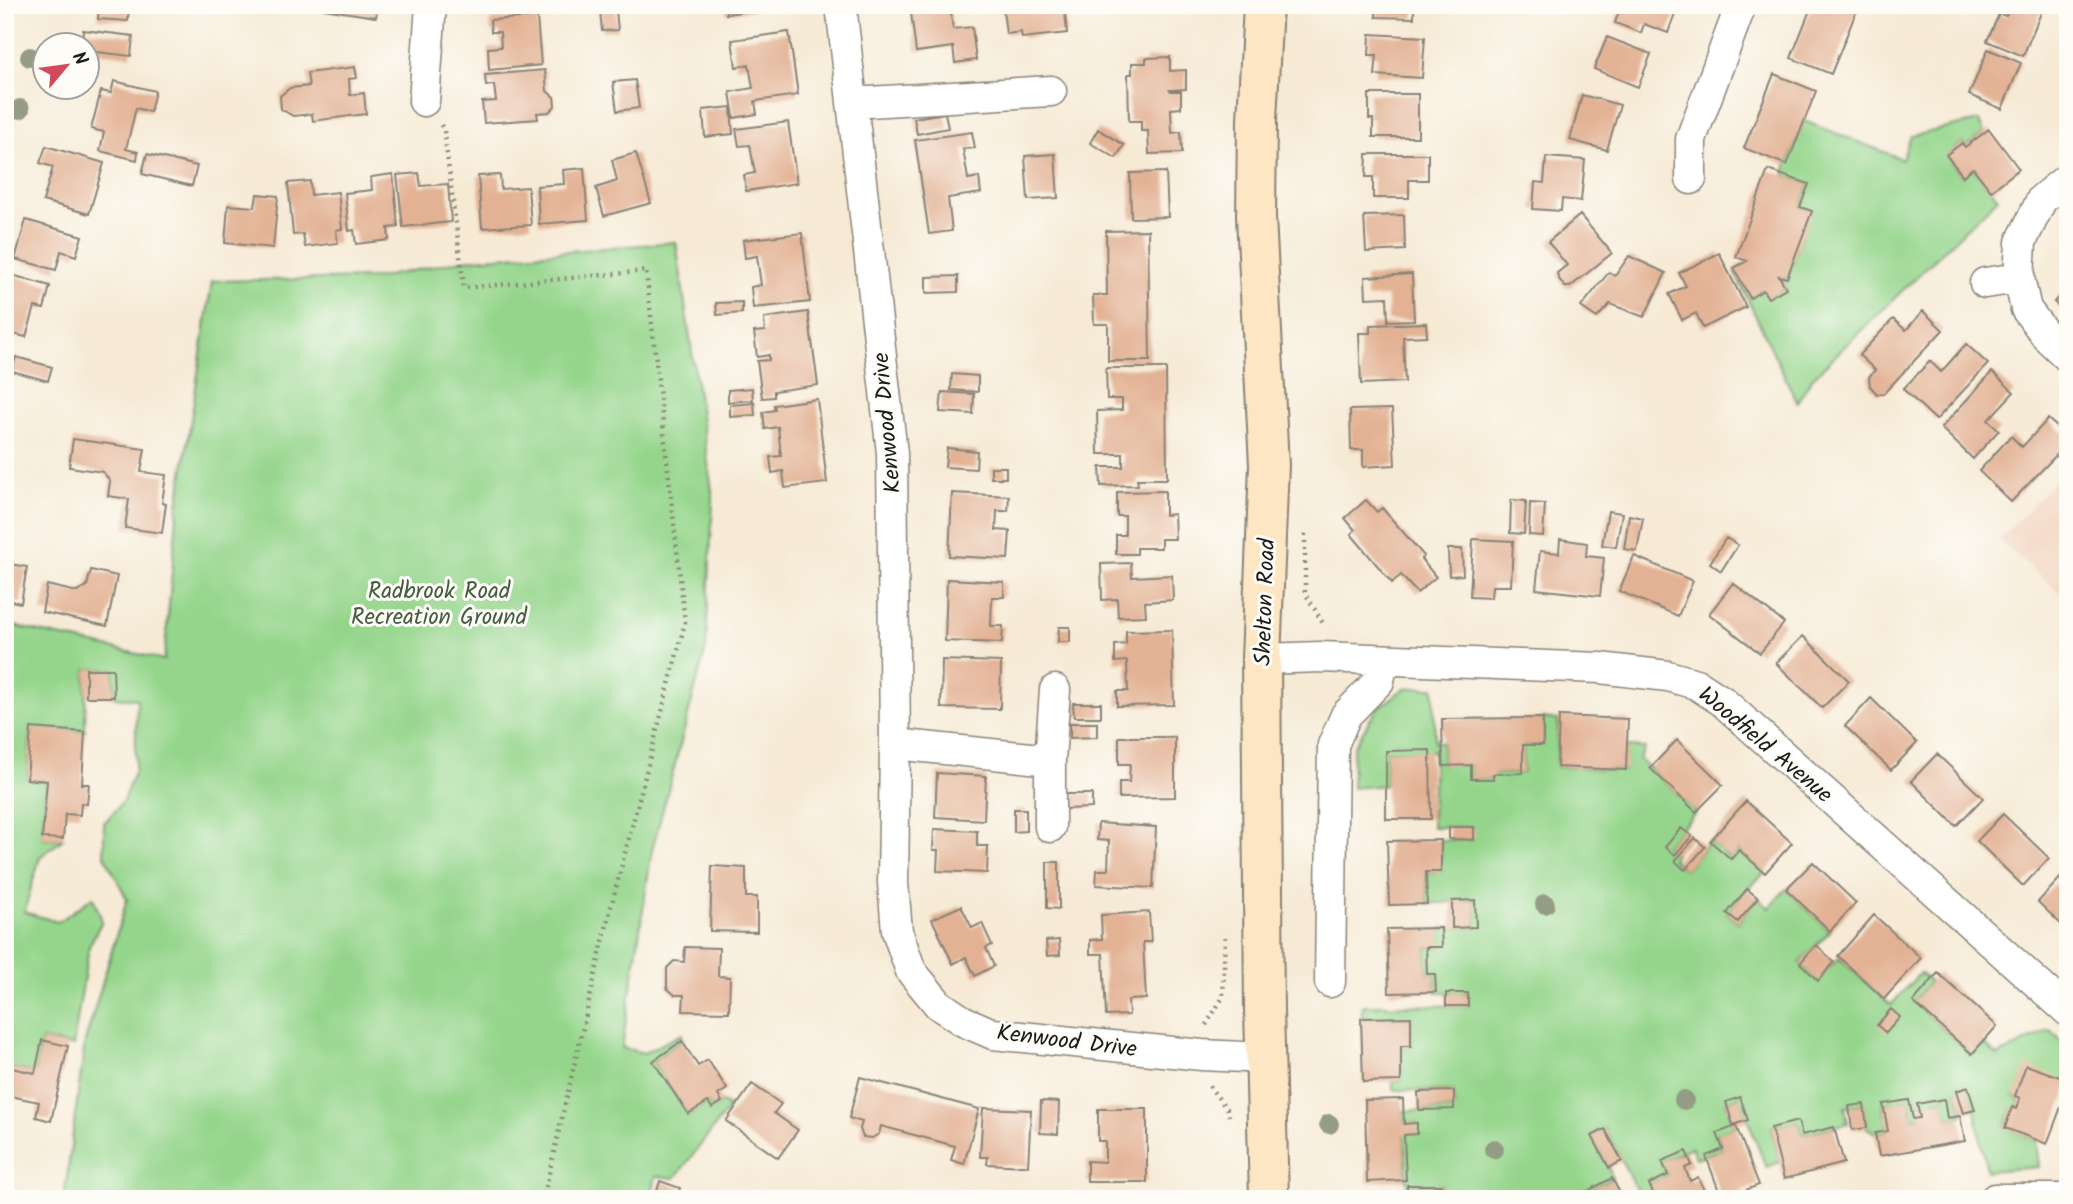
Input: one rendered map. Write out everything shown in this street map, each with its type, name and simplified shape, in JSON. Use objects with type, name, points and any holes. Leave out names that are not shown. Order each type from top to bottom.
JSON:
[{"type":"main road","name":"Shelton Road","points":[[1263,5],[1256,216],[1269,465],[1261,659],[1269,1199]]},
{"type":"street","points":[[431,5],[431,110]]},
{"type":"street","name":"Kenwood Drive","points":[[841,5],[892,453],[895,744],[893,883],[897,931],[911,971],[939,1005],[964,1021],[993,1034],[1202,1055],[1265,1058]]},
{"type":"street","points":[[1691,179],[1691,139],[1741,5]]},
{"type":"street","points":[[852,103],[1051,91]]},
{"type":"street","points":[[2068,178],[2042,200],[2021,242],[2020,278],[2026,309],[2048,338],[2068,357]]},
{"type":"street","points":[[1985,283],[2020,278]]},
{"type":"street","name":"Woodfield Avenue","points":[[1261,659],[1321,657],[1600,668],[1668,676],[1696,684],[1722,701],[2068,1011]]},
{"type":"street","points":[[1330,982],[1333,745],[1346,715],[1379,681],[1383,660]]},
{"type":"street","points":[[1049,827],[1055,690]]},
{"type":"street","points":[[895,744],[1050,760]]},
{"type":"street","points":[[1995,1199],[2068,1199]]},
{"type":"path","points":[[431,110],[444,131],[464,288],[646,271],[685,623],[611,907],[543,1199]]},
{"type":"path","points":[[1305,531],[1305,593],[1324,625],[1353,632],[1353,658]]},
{"type":"path","points":[[1201,1077],[1227,1109],[1230,1118]]},
{"type":"shaded area","points":[[2068,467],[2068,600],[1999,540]]},
{"type":"green space","points":[[1804,121],[1902,159],[1911,136],[1979,121],[1984,133],[1965,147],[1962,143],[1947,155],[1962,176],[1973,168],[1998,198],[1813,377],[1797,402],[1735,273],[1737,272],[1750,297],[1763,290],[1768,297],[1786,288],[1779,276],[1787,278],[1811,211],[1800,207],[1809,184],[1785,176]]},
{"type":"green space","name":"Radbrook Road Recreation Ground","points":[[676,242],[713,498],[706,648],[652,850],[622,1048],[644,1053],[682,1034],[682,1041],[653,1061],[688,1114],[708,1102],[712,1108],[722,1102],[729,1108],[675,1178],[656,1176],[651,1199],[64,1199],[85,1042],[127,899],[104,854],[104,823],[122,803],[135,770],[137,699],[114,697],[113,669],[86,669],[85,732],[31,729],[27,779],[47,781],[42,838],[63,839],[40,857],[24,912],[58,922],[93,897],[102,921],[89,946],[73,1046],[42,1040],[35,1073],[11,1068],[5,1064],[5,624],[164,660],[178,506],[212,281],[378,278],[462,260]]},
{"type":"green space","points":[[1405,688],[1434,688],[1435,742],[1442,742],[1443,765],[1471,765],[1472,779],[1492,779],[1493,774],[1523,773],[1523,745],[1543,745],[1543,718],[1558,720],[1557,767],[1625,770],[1626,747],[1645,748],[1639,759],[1696,812],[1665,847],[1675,855],[1672,859],[1685,870],[1710,841],[1731,859],[1739,850],[1765,873],[1727,913],[1738,922],[1758,898],[1769,908],[1786,889],[1830,931],[1800,963],[1818,980],[1839,958],[1891,1005],[1920,973],[1930,982],[1913,1002],[1971,1054],[1982,1042],[1998,1056],[2049,1030],[2068,1046],[2068,1080],[2015,1096],[2020,1098],[2017,1109],[2012,1108],[2005,1127],[2036,1140],[2039,1167],[1987,1171],[1968,1088],[1956,1091],[1963,1113],[1960,1116],[1947,1118],[1943,1099],[1918,1104],[1920,1118],[1913,1119],[1909,1100],[1883,1104],[1888,1131],[1875,1133],[1867,1128],[1863,1104],[1845,1107],[1848,1123],[1802,1135],[1798,1121],[1771,1128],[1780,1162],[1766,1167],[1739,1097],[1726,1102],[1733,1125],[1736,1126],[1717,1134],[1723,1149],[1696,1158],[1691,1147],[1663,1161],[1668,1175],[1650,1184],[1653,1193],[1641,1198],[1605,1129],[1592,1136],[1612,1178],[1581,1195],[1582,1199],[1442,1199],[1441,1185],[1407,1185],[1404,1135],[1417,1123],[1404,1124],[1403,1111],[1454,1109],[1454,1091],[1393,1090],[1393,1081],[1401,1081],[1401,1046],[1411,1046],[1411,1018],[1361,1018],[1363,1005],[1468,1006],[1468,993],[1436,992],[1435,974],[1427,974],[1426,947],[1441,947],[1441,928],[1476,927],[1475,900],[1427,904],[1426,872],[1441,872],[1441,840],[1473,840],[1473,827],[1432,827],[1434,751],[1386,751],[1386,785],[1352,788],[1353,748],[1376,710]]},
{"type":"building","points":[[99,5],[129,5],[128,21],[98,19]]},
{"type":"building","points":[[323,5],[378,5],[376,17],[323,9]]},
{"type":"building","points":[[725,5],[776,5],[776,7],[726,14]]},
{"type":"building","points":[[910,5],[957,5],[950,8],[953,29],[972,27],[976,60],[955,63],[953,47],[916,52]]},
{"type":"building","points":[[1020,5],[1072,5],[1073,12],[1065,12],[1067,33],[1022,38],[1021,32],[1006,34],[1003,9]]},
{"type":"building","points":[[1376,5],[1414,5],[1414,18],[1376,17]]},
{"type":"building","points":[[1621,5],[1678,5],[1668,33],[1644,24],[1641,33],[1615,23]]},
{"type":"building","points":[[1812,5],[1859,5],[1831,74],[1791,58]]},
{"type":"building","points":[[2011,5],[2036,5],[2043,8],[2023,56],[1987,41],[1999,14],[2006,16]]},
{"type":"building","points":[[616,10],[618,30],[602,31],[600,11]]},
{"type":"building","points":[[537,17],[541,65],[489,70],[488,48],[501,47],[500,32],[491,32],[490,20]]},
{"type":"building","points":[[102,32],[133,36],[131,56],[102,53]]},
{"type":"building","points":[[789,32],[798,95],[755,101],[757,114],[734,118],[730,92],[753,88],[749,65],[736,67],[732,40]]},
{"type":"building","points":[[1370,34],[1425,37],[1422,78],[1375,75],[1377,55],[1369,55]]},
{"type":"building","points":[[1607,37],[1651,54],[1638,87],[1594,69]]},
{"type":"building","points":[[1988,49],[2021,63],[2002,109],[1969,95]]},
{"type":"building","points":[[1170,57],[1170,71],[1186,70],[1186,89],[1170,90],[1181,91],[1181,108],[1171,109],[1172,133],[1181,132],[1182,153],[1149,154],[1148,131],[1141,131],[1141,121],[1129,121],[1128,74],[1132,74],[1132,63],[1146,63],[1146,58]]},
{"type":"building","points":[[355,67],[357,78],[349,79],[350,95],[364,93],[366,114],[313,121],[312,114],[293,116],[281,109],[280,96],[290,88],[309,86],[307,73]]},
{"type":"building","points":[[545,70],[547,91],[554,97],[555,106],[549,112],[537,113],[538,119],[484,123],[482,102],[496,101],[494,85],[486,86],[485,75]]},
{"type":"building","points":[[1774,74],[1816,91],[1787,165],[1744,148]]},
{"type":"building","points":[[635,80],[639,108],[617,111],[613,82]]},
{"type":"building","points":[[114,81],[155,91],[150,112],[136,108],[126,149],[138,152],[137,160],[100,151],[104,132],[91,129],[98,102],[102,102],[102,91],[111,93]]},
{"type":"building","points":[[1369,94],[1418,94],[1418,137],[1373,137],[1373,119],[1369,119]]},
{"type":"building","points":[[1582,95],[1620,105],[1607,150],[1570,140]]},
{"type":"building","points":[[731,107],[733,134],[705,137],[703,110]]},
{"type":"building","points":[[945,113],[948,128],[917,134],[914,118]]},
{"type":"building","points":[[788,122],[797,183],[746,191],[744,175],[755,173],[750,145],[739,146],[736,129]]},
{"type":"building","points":[[1098,129],[1124,145],[1116,158],[1090,143]]},
{"type":"building","points":[[1989,129],[2019,169],[1991,191],[1973,168],[1963,176],[1946,155],[1962,143],[1965,147]]},
{"type":"building","points":[[972,132],[975,148],[963,149],[968,179],[979,177],[981,193],[948,198],[952,231],[929,234],[915,140]]},
{"type":"building","points":[[46,146],[104,163],[89,214],[43,201],[53,167],[40,163]]},
{"type":"building","points":[[636,153],[651,203],[604,216],[596,188],[617,181],[612,160]]},
{"type":"building","points":[[147,154],[197,166],[192,186],[142,174]]},
{"type":"building","points":[[1055,154],[1058,198],[1028,200],[1025,156]]},
{"type":"building","points":[[1367,154],[1428,154],[1428,180],[1409,180],[1409,198],[1373,198],[1373,177],[1366,177]]},
{"type":"building","points":[[1546,157],[1585,160],[1581,201],[1562,199],[1561,211],[1533,209],[1535,182],[1544,183]]},
{"type":"building","points":[[584,168],[588,220],[539,224],[537,186],[564,184],[563,170]]},
{"type":"building","points":[[1768,170],[1809,184],[1800,207],[1812,211],[1787,278],[1779,276],[1786,288],[1768,298],[1763,290],[1750,298],[1734,268],[1747,261],[1736,257]]},
{"type":"building","points":[[1166,172],[1168,217],[1131,218],[1130,173]]},
{"type":"building","points":[[419,173],[421,186],[448,184],[451,222],[403,227],[397,175]]},
{"type":"building","points":[[393,174],[398,227],[388,228],[389,240],[356,244],[354,230],[349,231],[345,193],[372,190],[371,177]]},
{"type":"building","points":[[500,175],[501,189],[528,187],[531,225],[482,228],[478,176]]},
{"type":"building","points":[[310,181],[311,195],[338,192],[342,229],[336,230],[338,243],[305,247],[303,234],[293,235],[288,183]]},
{"type":"building","points":[[257,194],[278,196],[273,248],[225,243],[228,205],[255,207]]},
{"type":"building","points":[[1404,215],[1405,250],[1366,252],[1364,216]]},
{"type":"building","points":[[1580,215],[1612,253],[1570,287],[1565,287],[1557,273],[1567,265],[1548,242]]},
{"type":"building","points":[[26,220],[82,236],[76,256],[61,251],[56,270],[15,259]]},
{"type":"building","points":[[1148,230],[1150,361],[1108,361],[1108,324],[1094,324],[1093,295],[1107,295],[1106,231]]},
{"type":"building","points":[[802,233],[810,302],[753,308],[751,287],[761,285],[757,256],[745,258],[743,240]]},
{"type":"building","points":[[1719,253],[1746,307],[1703,328],[1696,313],[1682,320],[1669,294],[1686,286],[1679,273]]},
{"type":"building","points":[[1629,256],[1666,273],[1644,317],[1610,304],[1597,318],[1581,307],[1609,272],[1615,276]]},
{"type":"building","points":[[5,273],[50,286],[44,309],[35,307],[26,337],[5,332]]},
{"type":"building","points":[[1412,274],[1414,320],[1388,321],[1387,297],[1366,298],[1365,277]]},
{"type":"building","points":[[958,276],[958,292],[926,293],[926,277]]},
{"type":"building","points":[[2068,287],[2068,315],[2054,302]]},
{"type":"building","points":[[742,302],[742,313],[717,315],[716,303]]},
{"type":"building","points":[[1923,311],[1943,330],[1884,393],[1877,394],[1870,386],[1869,377],[1875,370],[1859,355],[1893,319],[1906,330]]},
{"type":"building","points":[[808,312],[818,385],[774,391],[774,397],[762,398],[757,361],[769,360],[769,355],[757,357],[754,332],[765,331],[764,318]]},
{"type":"building","points":[[1426,323],[1427,336],[1403,337],[1405,382],[1361,384],[1359,333],[1370,333],[1370,325]]},
{"type":"building","points":[[1966,344],[1988,364],[1936,420],[1903,389],[1930,361],[1941,372]]},
{"type":"building","points":[[16,357],[52,367],[48,381],[12,371]]},
{"type":"building","points":[[1106,368],[1166,368],[1167,479],[1137,479],[1138,485],[1101,486],[1100,467],[1123,467],[1123,454],[1098,454],[1097,411],[1122,410],[1122,399],[1107,399]]},
{"type":"building","points":[[1992,372],[2014,392],[1988,420],[1999,430],[1973,459],[1941,428]]},
{"type":"building","points":[[952,374],[978,376],[978,392],[951,390]]},
{"type":"building","points":[[752,388],[753,400],[728,402],[728,390]]},
{"type":"building","points":[[942,392],[974,394],[973,414],[940,412]]},
{"type":"building","points":[[817,399],[827,483],[785,488],[783,471],[772,473],[770,457],[781,456],[778,427],[765,429],[763,412],[775,410],[774,405]]},
{"type":"building","points":[[754,403],[755,415],[730,417],[730,405]]},
{"type":"building","points":[[1392,409],[1395,465],[1363,467],[1363,450],[1351,450],[1350,410]]},
{"type":"building","points":[[2048,419],[2068,437],[2068,443],[2011,502],[1979,471],[2011,436],[2022,447]]},
{"type":"building","points":[[73,439],[145,449],[141,472],[166,475],[162,533],[125,528],[129,499],[108,496],[110,481],[103,472],[69,467]]},
{"type":"building","points":[[947,448],[977,451],[976,469],[945,467]]},
{"type":"building","points":[[991,467],[1006,467],[1006,478],[991,478]]},
{"type":"building","points":[[1165,491],[1165,515],[1174,514],[1175,539],[1161,539],[1161,548],[1137,548],[1137,554],[1116,554],[1116,535],[1125,535],[1125,516],[1117,516],[1117,492]]},
{"type":"building","points":[[952,493],[1009,496],[1008,511],[997,511],[996,530],[1010,531],[1008,559],[949,556]]},
{"type":"building","points":[[1366,500],[1377,512],[1382,508],[1424,556],[1421,559],[1436,577],[1417,593],[1401,575],[1392,583],[1351,534],[1355,530],[1345,518]]},
{"type":"building","points":[[1511,500],[1526,501],[1524,534],[1510,533]]},
{"type":"building","points":[[1530,503],[1545,504],[1543,536],[1529,535]]},
{"type":"building","points":[[1608,511],[1622,513],[1616,547],[1602,545]]},
{"type":"building","points":[[1629,515],[1643,518],[1637,551],[1624,549]]},
{"type":"building","points":[[1726,538],[1738,545],[1721,571],[1710,563]]},
{"type":"building","points":[[1473,539],[1513,541],[1511,586],[1492,586],[1491,598],[1470,597]]},
{"type":"building","points":[[1560,539],[1587,543],[1586,556],[1604,558],[1600,596],[1536,589],[1540,551],[1559,553]]},
{"type":"building","points":[[1448,549],[1462,549],[1463,575],[1449,576]]},
{"type":"building","points":[[1634,556],[1693,581],[1678,616],[1619,591]]},
{"type":"building","points":[[5,563],[27,567],[21,603],[5,600]]},
{"type":"building","points":[[1131,563],[1132,577],[1172,575],[1173,600],[1145,602],[1146,616],[1118,617],[1117,599],[1102,600],[1101,564]]},
{"type":"building","points":[[91,570],[117,576],[107,626],[42,612],[47,585],[77,592],[87,586]]},
{"type":"building","points":[[947,579],[1004,582],[1004,597],[992,597],[991,626],[1003,626],[1002,643],[945,641]]},
{"type":"building","points":[[1733,583],[1784,623],[1760,653],[1709,614]]},
{"type":"building","points":[[1059,627],[1070,627],[1070,642],[1058,642]]},
{"type":"building","points":[[1172,630],[1174,705],[1117,706],[1117,691],[1128,691],[1127,661],[1115,662],[1115,645],[1126,644],[1126,631]]},
{"type":"building","points":[[1803,636],[1849,681],[1822,708],[1776,663]]},
{"type":"building","points":[[942,660],[1001,662],[1000,709],[941,708]]},
{"type":"building","points":[[86,669],[113,669],[114,697],[86,697]]},
{"type":"building","points":[[1871,698],[1917,743],[1891,770],[1845,726]]},
{"type":"building","points":[[1073,703],[1101,703],[1101,717],[1074,717]]},
{"type":"building","points":[[1559,716],[1628,719],[1626,770],[1557,767]]},
{"type":"building","points":[[1543,718],[1543,745],[1523,745],[1523,773],[1493,774],[1493,779],[1471,779],[1471,765],[1443,766],[1442,719]]},
{"type":"building","points":[[1070,723],[1097,723],[1097,737],[1070,738]]},
{"type":"building","points":[[31,728],[85,732],[82,784],[89,784],[87,804],[81,803],[80,815],[65,814],[63,839],[42,838],[47,781],[27,779]]},
{"type":"building","points":[[1119,737],[1175,737],[1175,797],[1119,798],[1119,782],[1129,782],[1130,764],[1119,764]]},
{"type":"building","points":[[1677,740],[1723,785],[1696,812],[1650,768]]},
{"type":"building","points":[[1430,750],[1431,819],[1386,819],[1386,751]]},
{"type":"building","points":[[1937,754],[1983,798],[1956,826],[1911,781]]},
{"type":"building","points":[[937,773],[986,776],[984,820],[935,817]]},
{"type":"building","points":[[1065,794],[1092,794],[1092,808],[1065,809]]},
{"type":"building","points":[[1746,801],[1792,843],[1765,873],[1739,850],[1731,859],[1710,841]]},
{"type":"building","points":[[1014,809],[1026,809],[1026,831],[1014,832]]},
{"type":"building","points":[[2003,814],[2049,858],[2023,886],[1977,841]]},
{"type":"building","points":[[1098,823],[1156,827],[1153,888],[1096,885],[1097,870],[1108,870],[1109,841],[1097,840]]},
{"type":"building","points":[[1449,827],[1474,827],[1474,840],[1449,839]]},
{"type":"building","points":[[1681,828],[1692,836],[1675,855],[1665,847]]},
{"type":"building","points":[[934,829],[977,831],[977,846],[988,846],[987,873],[937,871],[938,850],[933,850]]},
{"type":"building","points":[[1695,838],[1705,847],[1685,870],[1675,861]]},
{"type":"building","points":[[1441,840],[1441,872],[1426,872],[1427,904],[1389,905],[1387,841]]},
{"type":"building","points":[[1047,862],[1059,862],[1059,909],[1047,908]]},
{"type":"building","points":[[1813,862],[1856,903],[1830,931],[1786,889]]},
{"type":"building","points":[[712,866],[746,868],[746,897],[757,897],[757,932],[710,931]]},
{"type":"building","points":[[2064,874],[2068,878],[2068,931],[2038,902]]},
{"type":"building","points":[[1747,889],[1758,898],[1738,922],[1727,913]]},
{"type":"building","points":[[1475,900],[1476,927],[1452,928],[1452,901]]},
{"type":"building","points":[[961,906],[972,928],[982,923],[992,945],[986,948],[994,966],[975,976],[966,957],[953,964],[932,919]]},
{"type":"building","points":[[1149,912],[1151,942],[1143,942],[1146,999],[1128,1000],[1129,1015],[1106,1016],[1103,954],[1090,954],[1090,940],[1102,939],[1101,915]]},
{"type":"building","points":[[1874,915],[1921,958],[1884,999],[1838,956]]},
{"type":"building","points":[[1441,928],[1442,947],[1426,947],[1427,974],[1435,974],[1436,992],[1389,993],[1387,929]]},
{"type":"building","points":[[1059,940],[1060,955],[1047,956],[1046,941]]},
{"type":"building","points":[[1816,945],[1834,962],[1818,981],[1800,963]]},
{"type":"building","points":[[685,947],[719,948],[718,976],[730,977],[729,1012],[683,1011],[684,995],[675,995],[667,988],[667,968],[674,961],[684,962]]},
{"type":"building","points":[[1938,973],[1997,1026],[1972,1054],[1913,1002]]},
{"type":"building","points":[[1446,993],[1468,993],[1468,1006],[1446,1006]]},
{"type":"building","points":[[1891,1009],[1900,1017],[1886,1033],[1877,1025]]},
{"type":"building","points":[[1411,1017],[1411,1046],[1401,1046],[1401,1081],[1363,1082],[1361,1018]]},
{"type":"building","points":[[42,1040],[68,1046],[51,1121],[36,1117],[39,1102],[5,1095],[11,1068],[35,1073]]},
{"type":"building","points":[[682,1041],[698,1066],[708,1060],[727,1089],[718,1095],[722,1102],[712,1108],[708,1102],[688,1114],[653,1061]]},
{"type":"building","points":[[2026,1065],[2068,1080],[2068,1088],[2047,1144],[2005,1128],[2012,1107],[2017,1109],[2020,1098],[2015,1096]]},
{"type":"building","points":[[860,1077],[979,1109],[964,1164],[951,1160],[955,1146],[881,1126],[879,1134],[872,1138],[863,1137],[860,1129],[862,1122],[849,1118]]},
{"type":"building","points":[[752,1084],[781,1104],[774,1113],[798,1130],[778,1158],[726,1121]]},
{"type":"building","points":[[1968,1087],[1975,1110],[1963,1113],[1956,1091]]},
{"type":"building","points":[[1454,1091],[1454,1109],[1419,1110],[1418,1092]]},
{"type":"building","points":[[1740,1097],[1748,1120],[1733,1125],[1726,1102]]},
{"type":"building","points":[[1403,1099],[1404,1124],[1417,1123],[1417,1134],[1404,1135],[1406,1180],[1367,1182],[1365,1100]]},
{"type":"building","points":[[1944,1099],[1947,1118],[1960,1116],[1965,1141],[1879,1156],[1875,1133],[1888,1131],[1883,1104],[1909,1100],[1913,1119],[1920,1118],[1917,1104]]},
{"type":"building","points":[[1041,1101],[1059,1102],[1058,1134],[1040,1133]]},
{"type":"building","points":[[1864,1104],[1867,1128],[1852,1130],[1849,1106]]},
{"type":"building","points":[[983,1108],[1031,1110],[1028,1166],[987,1164],[988,1157],[980,1157]]},
{"type":"building","points":[[1098,1109],[1147,1109],[1147,1182],[1087,1182],[1087,1161],[1105,1162],[1105,1141],[1098,1141]]},
{"type":"building","points":[[1798,1121],[1802,1135],[1834,1127],[1844,1163],[1784,1179],[1771,1128]]},
{"type":"building","points":[[1736,1126],[1759,1185],[1722,1199],[1706,1156],[1723,1149],[1717,1133]]},
{"type":"building","points":[[1605,1129],[1622,1161],[1609,1168],[1592,1136]]},
{"type":"building","points":[[1686,1151],[1692,1165],[1685,1168],[1690,1181],[1698,1177],[1708,1199],[1646,1199],[1645,1197],[1653,1193],[1649,1184],[1668,1175],[1662,1161]]},
{"type":"building","points":[[1612,1178],[1623,1199],[1582,1199],[1580,1195]]},
{"type":"building","points":[[660,1181],[680,1188],[677,1197],[657,1191]]},
{"type":"building","points":[[1407,1185],[1441,1185],[1442,1199],[1407,1199]]}]
